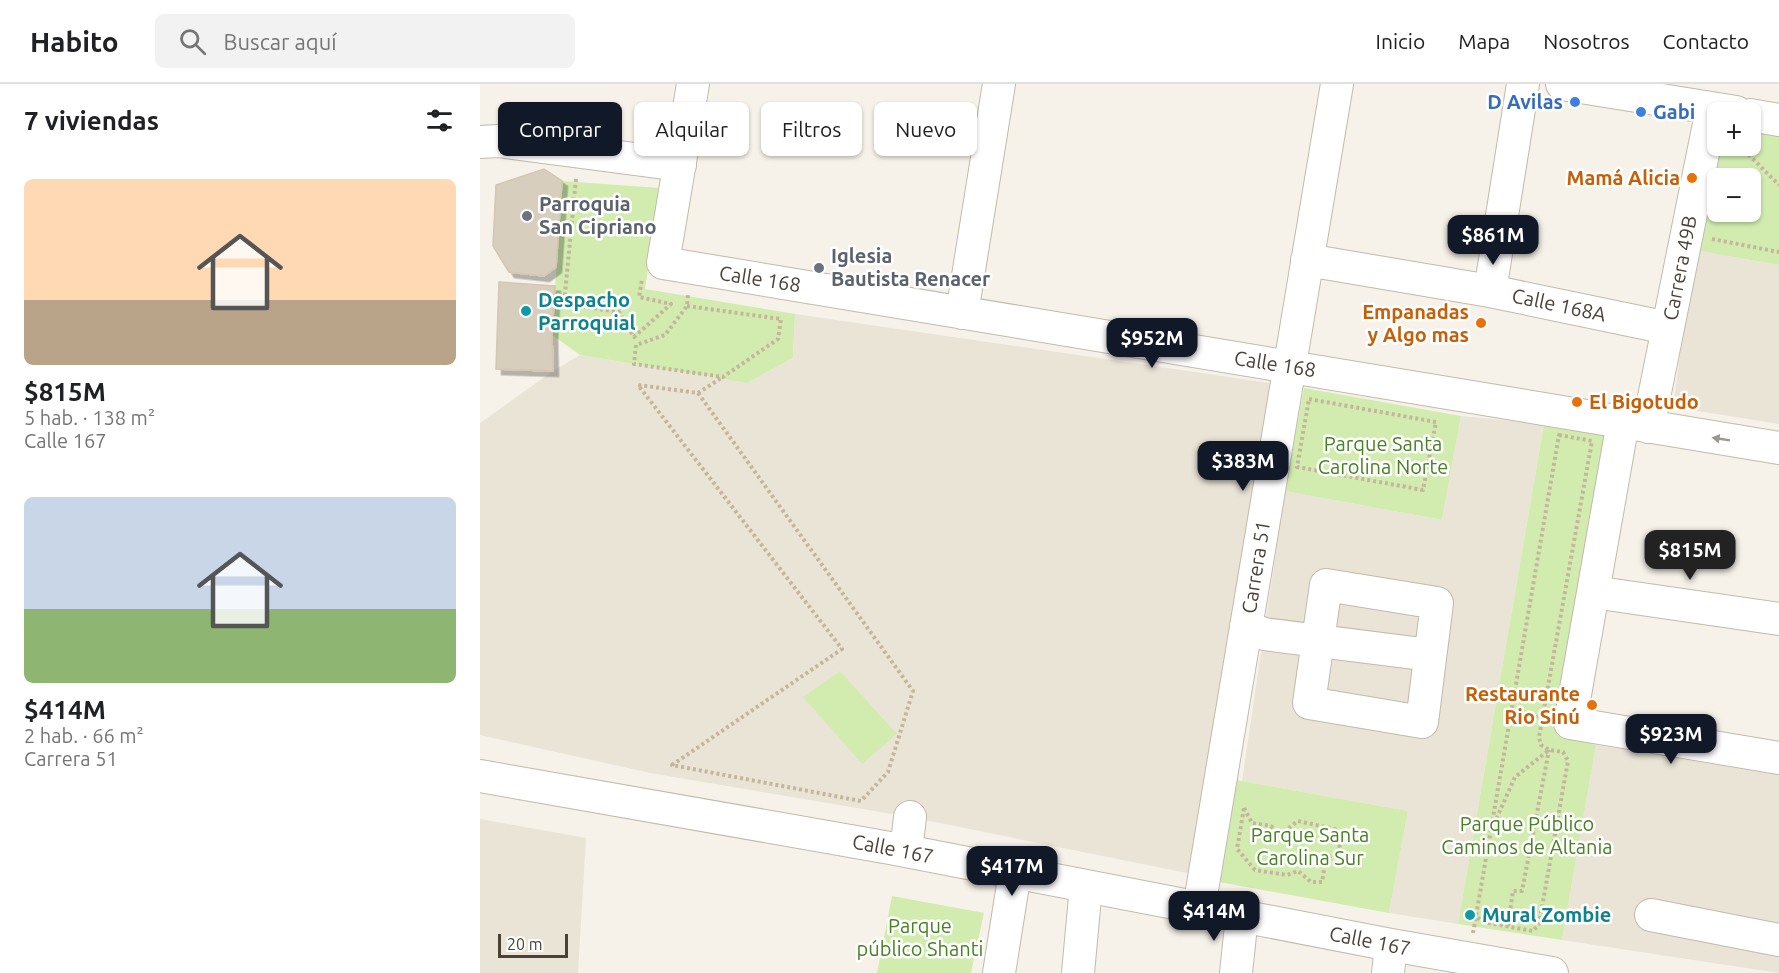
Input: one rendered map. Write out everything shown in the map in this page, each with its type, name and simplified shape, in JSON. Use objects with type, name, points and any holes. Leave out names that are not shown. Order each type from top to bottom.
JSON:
[{"type":"street","points":[[653,268],[680,165],[693,84]]},
{"type":"street","points":[[962,313],[999,84]]},
{"type":"street","name":"Carrera 51","points":[[1198,908],[1336,84]]},
{"type":"street","points":[[1490,291],[1523,84]]},
{"type":"street","points":[[1562,84],[1679,93],[1707,104]]},
{"type":"street","points":[[1761,117],[1779,120]]},
{"type":"street","points":[[480,142],[498,141],[680,165]]},
{"type":"street","name":"Carrera 49B","points":[[1556,721],[1593,592],[1635,424],[1668,328],[1712,156]]},
{"type":"street","name":"Calle 168A","points":[[1307,260],[1490,291],[1668,328]]},
{"type":"street","name":"Calle 168","points":[[653,268],[962,313],[1779,448]]},
{"type":"street","points":[[1326,585],[1437,603],[1430,656],[1422,722],[1309,703],[1326,585]]},
{"type":"street","points":[[1593,592],[1779,619]]},
{"type":"street","points":[[1246,626],[1264,634],[1430,656]]},
{"type":"street","points":[[1556,721],[1779,758]]},
{"type":"street","name":"Calle 167","points":[[480,776],[906,851],[1242,916],[1390,959],[1552,973]]},
{"type":"street","points":[[906,851],[909,817]]},
{"type":"street","points":[[999,973],[1015,872]]},
{"type":"street","points":[[1078,973],[1086,886]]},
{"type":"street","points":[[1651,915],[1779,940]]},
{"type":"street","points":[[1236,973],[1242,916]]},
{"type":"path","points":[[1750,156],[1779,185]]},
{"type":"path","points":[[588,182],[576,180],[564,304],[619,312],[634,338],[670,304],[639,297],[653,268]]},
{"type":"path","points":[[1712,239],[1779,252]]},
{"type":"path","points":[[698,393],[913,690],[888,772],[861,801],[672,765],[842,649],[638,385],[698,393],[723,377],[778,339],[781,319],[687,306],[665,335],[636,345],[634,364],[723,377]]},
{"type":"path","points":[[1309,399],[1436,422],[1423,490],[1297,467],[1309,399]]},
{"type":"path","points":[[1472,940],[1476,916],[1511,713],[1558,435],[1592,441],[1556,721],[1539,737],[1541,745],[1549,750],[1563,752],[1568,761],[1539,924],[1533,931],[1483,922],[1476,916]]},
{"type":"path","points":[[1511,713],[1556,721]]},
{"type":"path","points":[[1491,830],[1515,777],[1549,750]]},
{"type":"path","points":[[1508,926],[1513,891],[1522,891],[1549,750]]},
{"type":"path","points":[[1244,808],[1252,823],[1271,826],[1279,835],[1298,821],[1335,829],[1341,852],[1326,858],[1322,882],[1311,882],[1298,871],[1287,875],[1255,870],[1237,849],[1244,808]]},
{"type":"shaded area","points":[[1694,250],[1779,265],[1779,424],[1673,407]]},
{"type":"shaded area","points":[[795,314],[1270,383],[1192,874],[910,817],[650,773],[480,735],[480,423],[553,371],[580,355],[747,383],[793,358]]},
{"type":"shaded area","points":[[1461,416],[1544,424],[1458,924],[1389,913],[1408,811],[1242,781],[1285,491],[1442,520]]},
{"type":"shaded area","points":[[1596,745],[1779,775],[1779,973],[1562,940]]},
{"type":"shaded area","points":[[480,819],[586,838],[578,973],[480,973]]},
{"type":"green space","points":[[1761,129],[1779,133],[1779,265],[1694,250],[1707,194],[1707,222],[1761,222],[1761,168],[1713,168],[1716,156],[1761,156]]},
{"type":"green space","points":[[562,181],[660,188],[645,289],[795,314],[793,358],[747,383],[580,355],[552,335]]},
{"type":"green space","name":"Parque Santa Carolina Norte","points":[[1304,388],[1461,416],[1442,520],[1285,491]]},
{"type":"green space","name":"Parque Público Caminos de Altania","points":[[1544,424],[1610,435],[1557,735],[1596,745],[1562,940],[1458,924]]},
{"type":"green space","points":[[840,671],[897,734],[862,764],[803,697]]},
{"type":"green space","name":"Parque Santa Carolina Sur","points":[[1231,779],[1408,811],[1389,913],[1213,881]]},
{"type":"green space","name":"Parque público Shanti","points":[[892,896],[984,913],[971,973],[877,973]]},
{"type":"building","name":"Parroquia San Cipriano","points":[[544,169],[562,181],[556,267],[544,276],[509,272],[493,246],[496,185]]},
{"type":"building","name":"Despacho Parroquial","points":[[499,282],[555,286],[552,335],[553,371],[496,369]]},
{"type":"place","name":"D Avilas","points":[[1575,102]]},
{"type":"place","name":"Gabi","points":[[1641,112]]},
{"type":"place","name":"Mamá Alicia","points":[[1692,178]]},
{"type":"place","name":"Parroquia San Cipriano","points":[[527,216]]},
{"type":"place","name":"Iglesia Bautista Renacer","points":[[819,268]]},
{"type":"place","name":"Despacho Parroquial","points":[[526,311]]},
{"type":"place","name":"Empanadas y Algo mas","points":[[1481,323]]},
{"type":"place","name":"El Bigotudo","points":[[1577,402]]},
{"type":"place","name":"Restaurante Rio Sinú","points":[[1592,705]]},
{"type":"place","name":"Mural Zombie","points":[[1470,915]]}]
